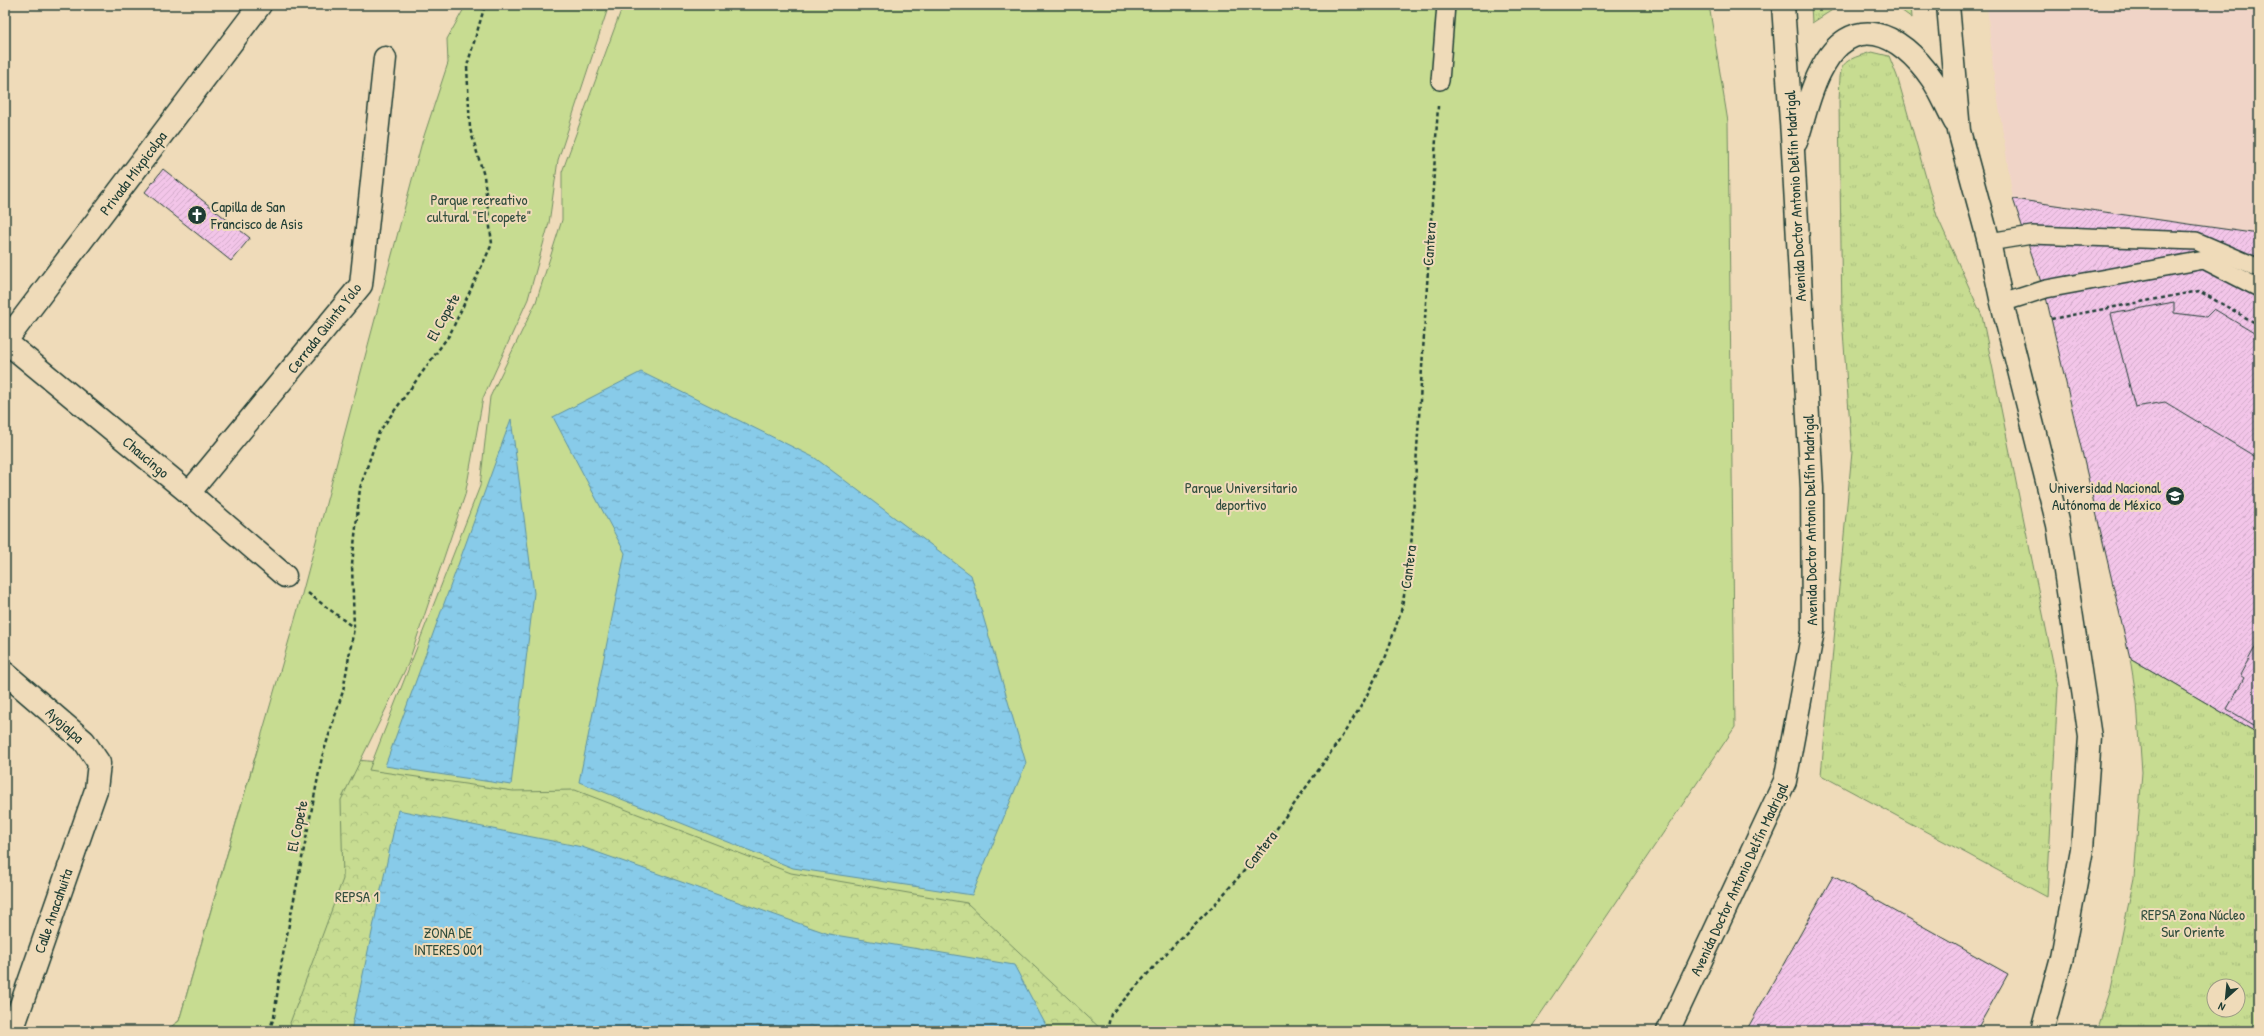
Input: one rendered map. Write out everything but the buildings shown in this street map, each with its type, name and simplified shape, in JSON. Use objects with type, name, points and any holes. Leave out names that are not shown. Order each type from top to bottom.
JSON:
[{"type":"main road","name":"Privada Mixpicolpa","points":[[5,341],[260,5]]},
{"type":"main road","name":"Avenida Doctor Antonio Delfín Madrigal","points":[[1668,1031],[1785,781],[1813,630],[1812,488],[1794,150],[1783,5]]},
{"type":"main road","points":[[1948,5],[1959,131],[1989,242],[2002,303],[2058,525],[2090,736],[2082,849],[2062,957],[2042,1031]]},
{"type":"main road","points":[[1794,150],[1820,72],[1834,50],[1851,37],[1868,32],[1885,36],[1905,48],[1932,79],[1959,131]]},
{"type":"main road","name":"Cerrada Quinta Yolo","points":[[189,493],[362,285],[384,58]]},
{"type":"main road","name":"Chaucingo","points":[[5,341],[189,493],[285,576]]},
{"type":"main road","name":"Ayojalpa","points":[[7,678],[84,740],[99,763],[96,790]]},
{"type":"main road","name":"Calle Anacahuita","points":[[12,1031],[12,1016],[96,790]]},
{"type":"lane","points":[[1440,81],[1446,5]]},
{"type":"lane","points":[[1989,242],[2032,235],[2196,241],[2259,268]]},
{"type":"lane","points":[[2002,303],[2046,289],[2204,260],[2259,288]]},
{"type":"path","name":"El Copete","points":[[269,1031],[274,1017],[288,930],[322,757],[343,692],[354,628],[352,565],[360,488],[379,432],[450,334],[492,244],[484,176],[470,129],[467,66],[486,5]]},
{"type":"path","name":"Cantera","points":[[1109,1031],[1108,1026],[1112,1014],[1174,945],[1215,904],[1258,855],[1339,741],[1363,703],[1386,656],[1401,611],[1410,564],[1440,81]]},
{"type":"path","points":[[2051,320],[2199,291],[2259,325]]},
{"type":"path","points":[[285,576],[354,628]]},
{"type":"shaded area","name":"Universidad Nacional Autónoma de México","points":[[1987,5],[2259,5],[2259,1031],[2097,1031],[2111,988],[2134,878],[2142,772],[2137,702],[2130,658],[2046,297],[2013,199],[1993,68]]},
{"type":"green space","name":"Parque recreativo cultural \"El copete\"","points":[[466,5],[609,5],[558,160],[549,223],[528,299],[483,398],[465,495],[408,664],[341,800],[343,879],[290,1023],[293,1031],[165,1031],[179,1021],[298,609],[422,142],[448,63],[447,39]]},
{"type":"green space","name":"Parque Universitario deportivo","points":[[623,5],[1709,5],[1728,122],[1735,727],[1529,1031],[1103,1031],[967,903],[791,873],[575,790],[513,791],[369,770],[480,486],[490,397],[536,302],[562,220],[562,172]]},
{"type":"green space","points":[[1811,5],[1840,5],[1812,23]]},
{"type":"green space","points":[[1894,5],[1911,5],[1912,18]]},
{"type":"green space","points":[[1872,52],[1889,56],[1897,76],[1937,216],[1982,316],[2058,687],[2047,897],[1821,775],[1852,452],[1842,318],[1840,80],[1842,67],[1846,63],[1852,59]]},
{"type":"green space","name":"REPSA Zona Núcleo Sur Oriente","points":[[2130,658],[2259,734],[2259,1031],[2097,1031],[2111,988],[2134,878],[2142,772],[2137,702]]},
{"type":"green space","name":"REPSA 1","points":[[257,750],[579,782],[967,903],[1261,1031],[165,1031],[179,1021]]},
{"type":"water","points":[[641,372],[815,458],[971,575],[1026,763],[972,895],[793,868],[579,782],[625,553],[553,417]]},
{"type":"water","points":[[511,419],[534,593],[511,785],[385,766]]},
{"type":"water","name":"ZONA DE INTERES 001","points":[[398,810],[582,847],[829,934],[1014,965],[1049,1031],[351,1031]]},
{"type":"place","name":"Capilla de San Francisco de Asis","points":[[197,215]]},
{"type":"place","name":"Universidad Nacional Autónoma de México","points":[[2175,496]]}]
